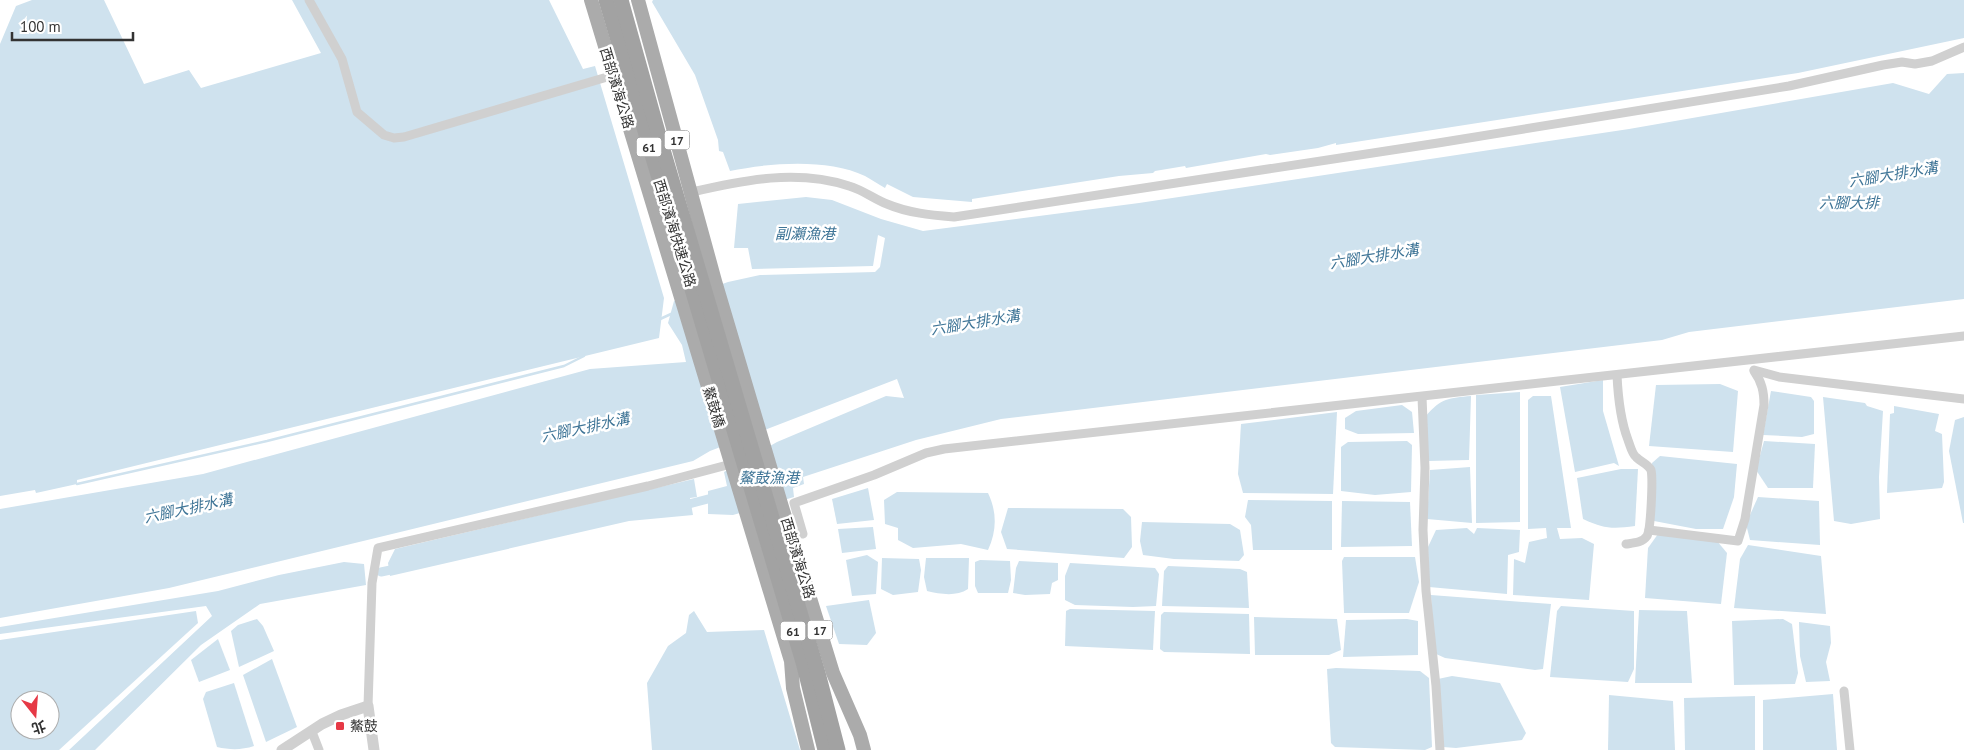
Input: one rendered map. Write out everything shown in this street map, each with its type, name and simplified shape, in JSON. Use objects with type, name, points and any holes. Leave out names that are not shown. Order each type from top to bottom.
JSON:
[{"type":"highway","name":"西部濱海快速公路","points":[[606,0],[698,289]]},
{"type":"highway","name":"西部濱海快速公路","points":[[621,0],[698,289]]},
{"type":"highway","name":"鰲鼓橋","points":[[698,289],[764,514]]},
{"type":"highway","name":"61","points":[[764,514],[826,750]]},
{"type":"highway","name":"61","points":[[764,514],[818,673],[838,750]]},
{"type":"main road","name":"西部濱海公路","points":[[590,0],[614,75],[698,289]]},
{"type":"main road","name":"17","points":[[638,0],[692,192],[698,289]]},
{"type":"main road","name":"鰲鼓橋","points":[[698,289],[731,464],[764,514]]},
{"type":"main road","name":"西部濱海公路","points":[[764,514],[860,735],[864,750]]},
{"type":"main road","name":"17","points":[[764,514],[791,660],[793,688],[808,750]]},
{"type":"street","points":[[309,0],[342,59],[357,112],[384,135],[394,138],[404,137],[614,75]]},
{"type":"street","points":[[692,192],[763,178],[797,176],[825,179],[852,186],[888,204],[922,215],[954,217],[1429,144],[1789,86],[1883,65],[1902,62],[1915,64],[1932,61],[1964,47]]},
{"type":"street","points":[[803,534],[794,503],[944,449],[1964,336]]},
{"type":"street","points":[[1649,530],[1738,541],[1745,519],[1764,405],[1764,392],[1761,380],[1747,361]]},
{"type":"street","points":[[1754,371],[1779,377],[1964,399]]},
{"type":"street","points":[[1617,375],[1620,408],[1628,440],[1635,457],[1651,470],[1651,504],[1647,536],[1640,542],[1626,544]]},
{"type":"street","points":[[1422,396],[1425,468],[1423,530],[1426,591],[1436,686],[1440,750]]},
{"type":"street","points":[[374,750],[368,706],[372,583],[378,548],[648,486],[731,464]]},
{"type":"street","points":[[1844,692],[1850,750]]},
{"type":"street","points":[[282,750],[322,724],[368,706]]},
{"type":"street","points":[[312,732],[319,750]]},
{"type":"water","points":[[32,0],[104,0],[144,84],[189,70],[201,88],[321,53],[292,0],[549,0],[583,69],[595,66],[664,298],[659,338],[77,480],[77,484],[36,493],[35,490],[0,496],[0,44],[16,6]]},
{"type":"water","points":[[653,0],[1964,0],[1964,38],[1798,73],[1336,145],[1336,143],[1318,148],[1266,154],[1186,168],[1185,166],[1155,171],[1153,173],[1119,176],[972,199],[972,202],[913,197],[887,184],[885,188],[865,176],[834,166],[780,164],[730,171],[723,152],[719,151],[718,140],[695,75],[652,2]]},
{"type":"water","name":"六腳大排","points":[[1964,73],[1964,299],[1689,332],[1662,340],[1001,419],[916,440],[803,477],[804,484],[793,488],[794,497],[733,515],[708,514],[708,491],[727,486],[724,472],[777,442],[886,396],[904,398],[897,379],[710,451],[693,461],[169,588],[0,618],[0,509],[203,474],[590,369],[686,362],[682,345],[668,323],[674,301],[728,282],[760,275],[875,272],[880,267],[885,238],[878,235],[873,266],[752,269],[748,248],[734,248],[738,204],[806,197],[832,200],[881,219],[923,231],[1139,203],[1629,129],[1893,83],[1929,94],[1947,74]]},
{"type":"water","points":[[1603,380],[1603,411],[1619,466],[1614,463],[1575,472],[1560,387]]},
{"type":"water","points":[[1720,384],[1738,391],[1733,452],[1649,446],[1656,385]]},
{"type":"water","points":[[1771,391],[1811,397],[1814,401],[1814,434],[1802,437],[1763,435]]},
{"type":"water","points":[[1520,392],[1520,522],[1476,523],[1476,395]]},
{"type":"water","points":[[1471,396],[1469,460],[1428,461],[1426,416],[1441,402],[1457,397]]},
{"type":"water","points":[[1533,396],[1551,396],[1571,528],[1557,528],[1560,539],[1582,538],[1594,544],[1589,600],[1513,595],[1514,559],[1525,563],[1529,542],[1547,538],[1546,528],[1528,529],[1528,400]]},
{"type":"water","points":[[1823,397],[1865,403],[1867,406],[1883,411],[1879,477],[1880,519],[1851,524],[1834,521]]},
{"type":"water","points":[[1402,405],[1412,412],[1414,433],[1358,434],[1345,429],[1345,418],[1356,411]]},
{"type":"water","points":[[1894,406],[1939,414],[1935,431],[1942,434],[1944,482],[1942,488],[1887,493],[1890,414],[1894,413]]},
{"type":"water","points":[[1337,412],[1333,494],[1243,493],[1238,474],[1241,424]]},
{"type":"water","points":[[1964,417],[1963,523],[1949,451],[1955,420]]},
{"type":"water","points":[[1407,441],[1412,445],[1411,492],[1375,495],[1341,491],[1341,447],[1348,442]]},
{"type":"water","points":[[1764,441],[1815,444],[1813,488],[1768,488],[1756,470]]},
{"type":"water","points":[[1660,456],[1737,464],[1734,497],[1723,529],[1696,529],[1654,521],[1652,463]]},
{"type":"water","points":[[1470,467],[1472,523],[1427,519],[1430,470]]},
{"type":"water","points":[[1621,469],[1638,469],[1635,526],[1609,527],[1597,525],[1583,519],[1577,478]]},
{"type":"water","points":[[694,479],[697,497],[690,498],[693,515],[629,521],[390,576],[388,563],[395,549]]},
{"type":"water","points":[[868,488],[874,520],[837,524],[832,499]]},
{"type":"water","points":[[897,492],[988,493],[995,521],[988,550],[961,544],[913,548],[898,540],[898,528],[885,524],[884,500]]},
{"type":"water","points":[[1758,497],[1819,501],[1820,545],[1750,540],[1746,524]]},
{"type":"water","points":[[1248,500],[1332,501],[1332,550],[1253,550],[1251,525],[1245,517]]},
{"type":"water","points":[[1342,501],[1410,502],[1412,546],[1341,547]]},
{"type":"water","points":[[1008,508],[1123,509],[1131,517],[1132,547],[1124,558],[1007,549],[1001,532]]},
{"type":"water","points":[[1142,522],[1230,524],[1240,530],[1244,555],[1239,561],[1174,559],[1143,555],[1140,541]]},
{"type":"water","points":[[873,527],[876,549],[842,553],[838,529]]},
{"type":"water","points":[[1467,528],[1474,534],[1477,528],[1520,530],[1519,552],[1508,555],[1507,594],[1429,587],[1428,547],[1436,530]]},
{"type":"water","points":[[1658,534],[1717,541],[1727,553],[1721,604],[1645,598],[1648,548]]},
{"type":"water","points":[[1748,545],[1821,556],[1826,614],[1734,608],[1740,559]]},
{"type":"water","points":[[867,555],[878,562],[876,594],[852,596],[846,560]]},
{"type":"water","points":[[1344,557],[1415,557],[1419,582],[1409,613],[1344,613],[1342,561]]},
{"type":"water","points":[[882,558],[919,559],[921,570],[918,592],[893,595],[881,589]]},
{"type":"water","points":[[926,558],[969,558],[968,589],[953,594],[927,591],[924,577]]},
{"type":"water","points":[[980,560],[1010,561],[1011,580],[1008,593],[978,593],[975,586],[975,562]]},
{"type":"water","points":[[1019,561],[1058,563],[1058,580],[1052,583],[1050,594],[1025,595],[1013,593],[1016,568]]},
{"type":"water","points":[[344,562],[364,564],[366,585],[260,604],[201,645],[95,750],[69,750],[212,616],[206,606],[0,634],[0,627],[218,591],[279,575]]},
{"type":"water","points":[[1070,563],[1155,568],[1159,574],[1156,606],[1075,605],[1065,600],[1065,576]]},
{"type":"water","points":[[1168,566],[1240,569],[1247,572],[1249,608],[1162,606],[1164,571]]},
{"type":"water","points":[[1431,595],[1551,604],[1543,669],[1535,670],[1445,658],[1434,653]]},
{"type":"water","points":[[869,600],[876,633],[867,645],[839,644],[826,606]]},
{"type":"water","points":[[1561,606],[1634,611],[1634,669],[1628,682],[1550,677],[1557,611]]},
{"type":"water","points":[[1070,609],[1155,611],[1153,650],[1065,646],[1066,611]]},
{"type":"water","points":[[1639,610],[1687,611],[1692,683],[1635,683]]},
{"type":"water","points":[[196,611],[198,623],[59,750],[0,750],[0,640]]},
{"type":"water","points":[[694,611],[707,632],[764,630],[800,750],[652,750],[647,683],[668,646],[686,633],[689,615]]},
{"type":"water","points":[[1164,612],[1249,614],[1250,654],[1164,652],[1160,649],[1161,615]]},
{"type":"water","points":[[1254,617],[1337,619],[1341,650],[1329,655],[1255,655]]},
{"type":"water","points":[[257,619],[263,626],[274,651],[239,667],[231,631],[238,625]]},
{"type":"water","points":[[1407,619],[1418,621],[1418,655],[1343,657],[1346,620]]},
{"type":"water","points":[[1783,619],[1792,624],[1798,673],[1795,684],[1734,685],[1732,621]]},
{"type":"water","points":[[1799,622],[1830,626],[1831,643],[1826,662],[1830,681],[1806,682],[1800,656]]},
{"type":"water","points":[[218,639],[230,670],[199,682],[191,660]]},
{"type":"water","points":[[272,659],[297,727],[266,742],[243,675]]},
{"type":"water","points":[[1327,669],[1420,671],[1429,678],[1432,747],[1425,750],[1335,747],[1331,743]]},
{"type":"water","points":[[1452,676],[1500,683],[1526,733],[1522,740],[1456,748],[1443,747],[1438,679]]},
{"type":"water","points":[[234,683],[254,746],[227,749],[217,747],[203,699],[206,692]]},
{"type":"water","points":[[1833,694],[1837,750],[1763,750],[1763,700]]},
{"type":"water","points":[[1609,695],[1673,701],[1675,750],[1608,750]]},
{"type":"water","points":[[1755,696],[1755,750],[1685,750],[1684,698]]},
{"type":"waterway","points":[[658,320],[671,314]]},
{"type":"waterway","points":[[77,484],[267,441],[564,366],[584,356]]},
{"type":"waterway","points":[[681,506],[708,499]]},
{"type":"waterway","points":[[381,572],[400,568]]},
{"type":"place","name":"鰲鼓","points":[[340,726]]},
{"type":"water label","name":"六腳大排水溝","points":[[1893,174]]},
{"type":"water label","name":"副瀨漁港","points":[[805,233]]},
{"type":"water label","name":"六腳大排水溝","points":[[1374,256]]},
{"type":"water label","name":"六腳大排水溝","points":[[975,322]]},
{"type":"water label","name":"六腳大排水溝","points":[[585,427]]},
{"type":"water label","name":"鰲鼓漁港","points":[[769,477]]},
{"type":"water label","name":"六腳大排水溝","points":[[188,508]]}]
